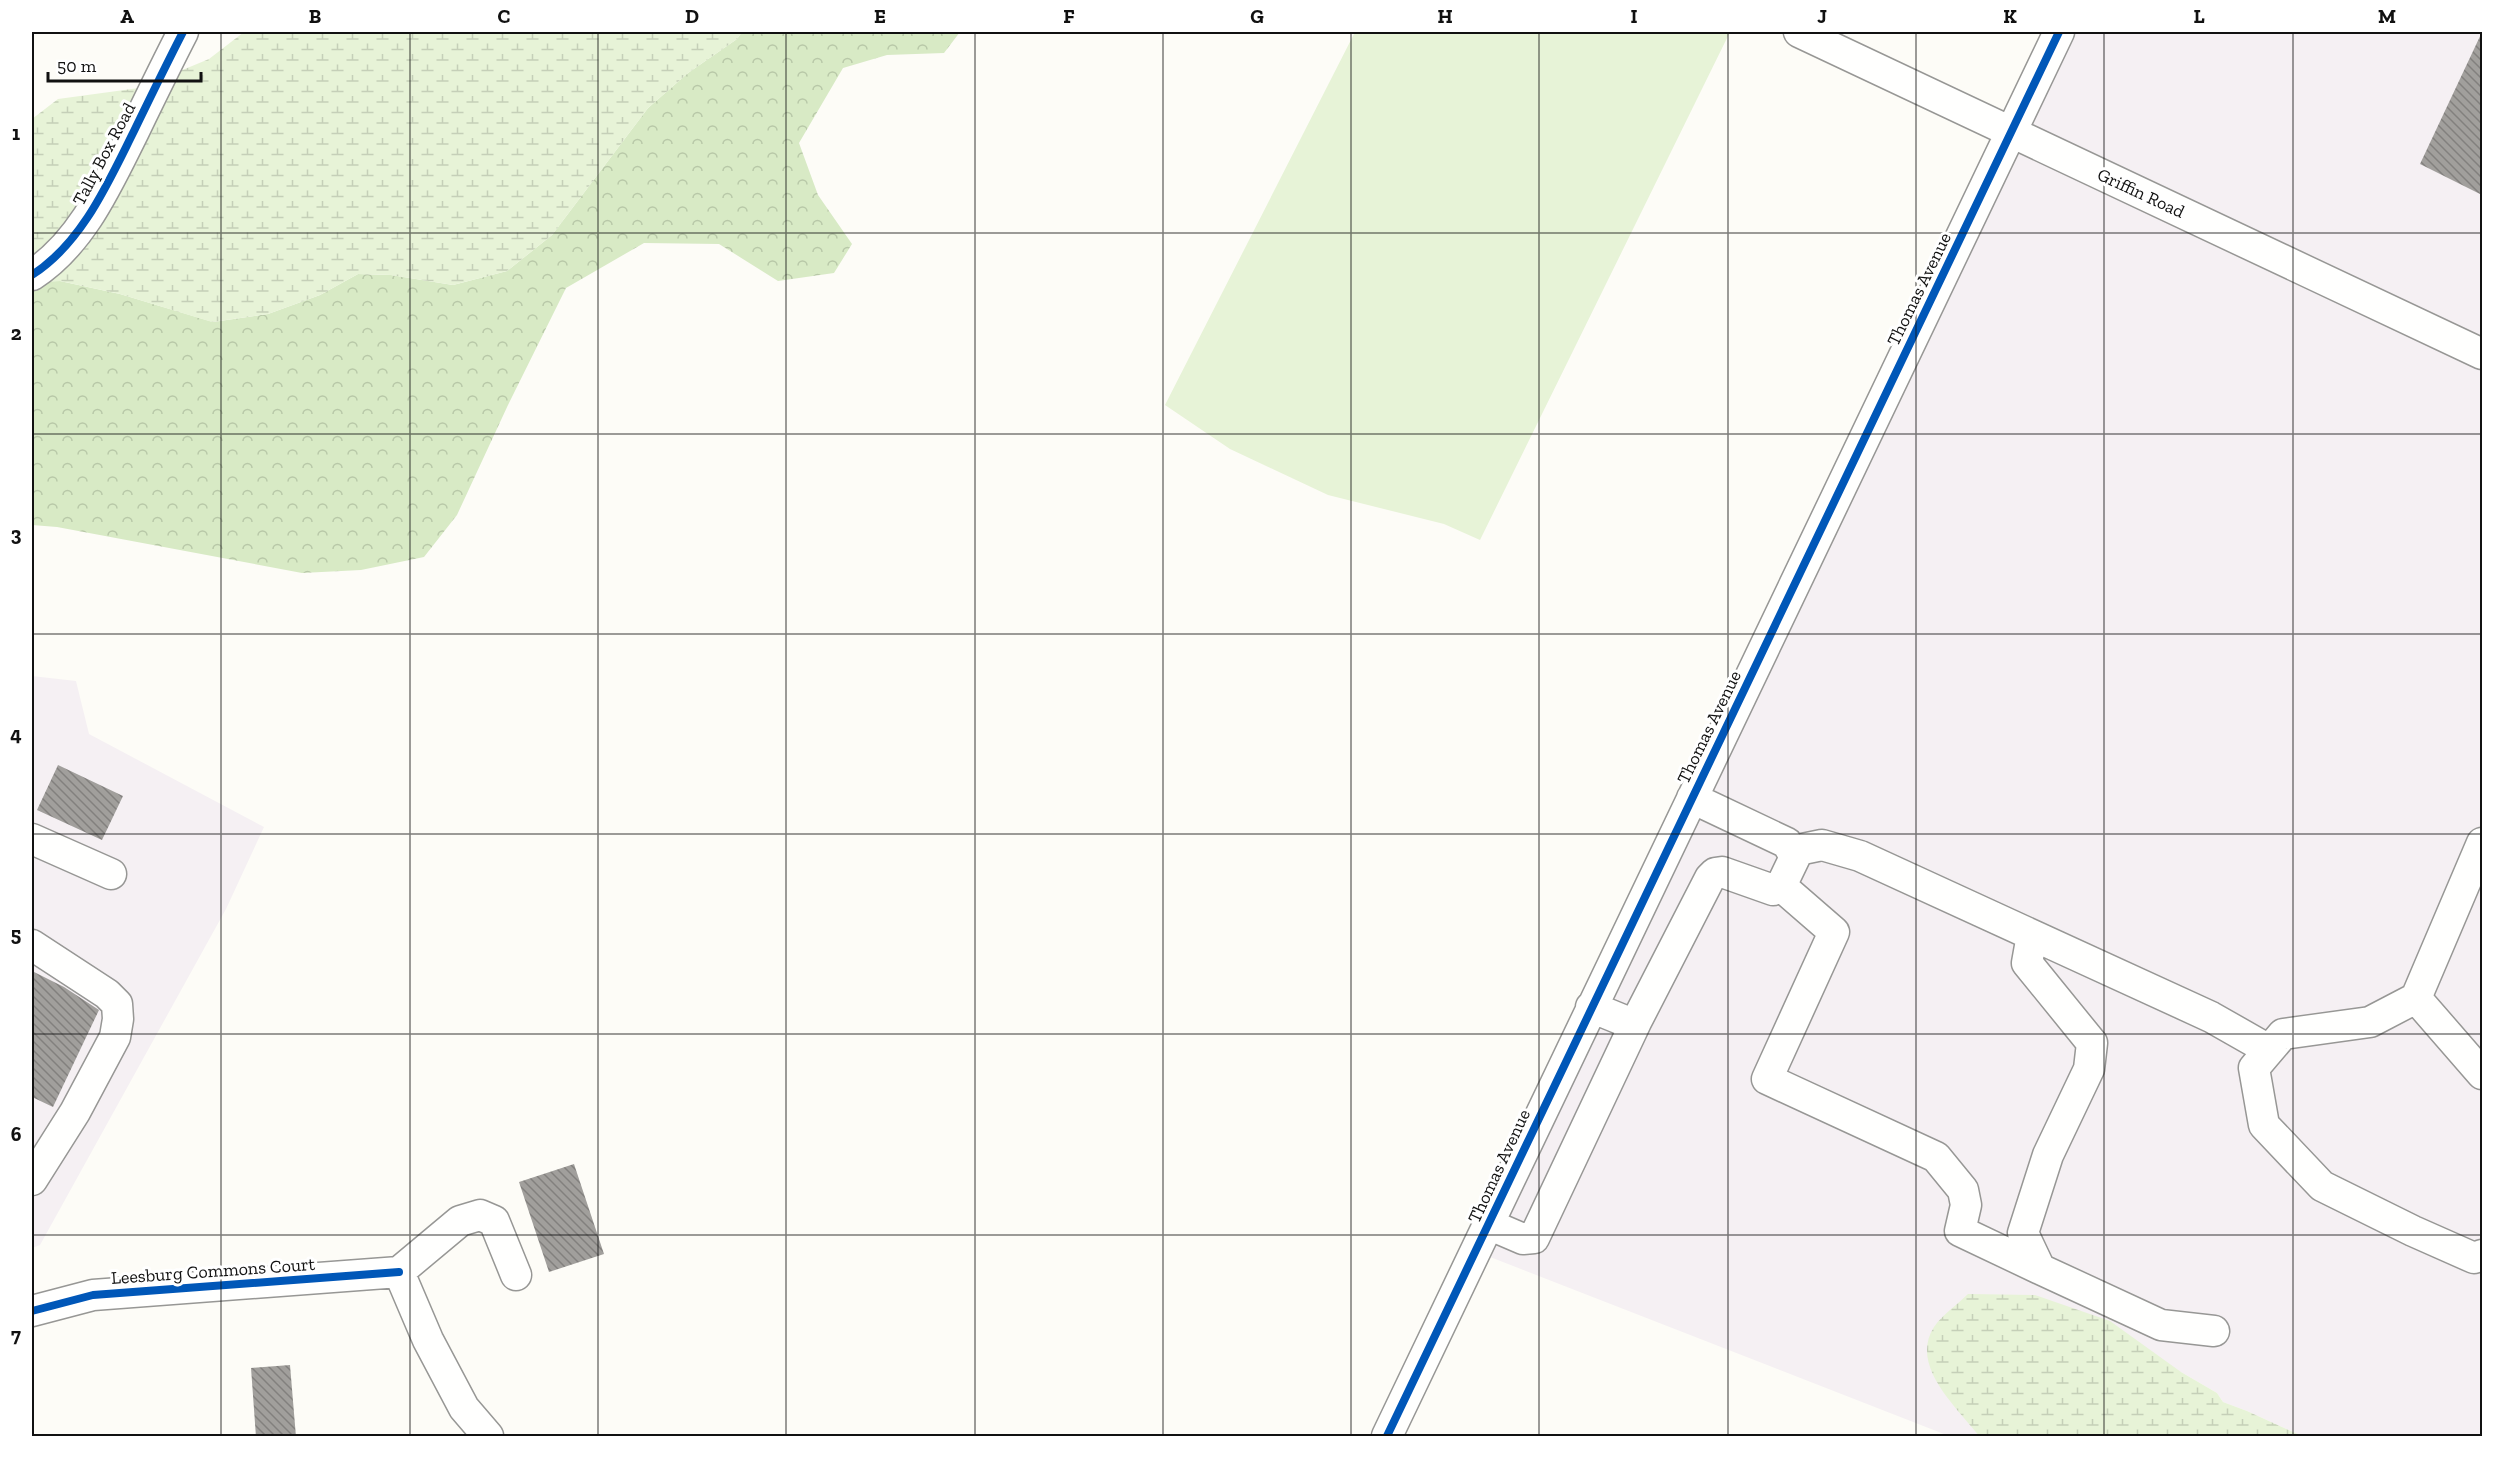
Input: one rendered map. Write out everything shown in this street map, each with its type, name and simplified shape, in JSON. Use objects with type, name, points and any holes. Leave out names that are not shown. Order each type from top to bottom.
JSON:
[{"type":"street","name":"Tally Box Road","points":[[32,275],[62,250],[90,214],[111,178],[183,32]]},
{"type":"street","name":"Griffin Road","points":[[1799,32],[2482,354]]},
{"type":"street","name":"Thomas Avenue","points":[[1387,1437],[2059,32]]},
{"type":"street","points":[[1488,1224],[1523,1239],[1534,1238],[1636,1022],[1710,878],[1715,873],[1722,872],[1773,890],[1781,886],[1795,857],[1787,843],[1692,798]]},
{"type":"street","points":[[32,839],[111,874]]},
{"type":"street","points":[[2482,843],[2416,998],[2370,1022],[2283,1034],[2254,1068],[2264,1125],[2322,1186],[2474,1258],[2482,1255]]},
{"type":"street","points":[[1793,850],[1822,845],[1860,856],[2211,1017],[2269,1050]]},
{"type":"street","points":[[1781,886],[1834,932],[1767,1078],[1936,1157],[1964,1190],[1966,1205],[1960,1231],[2162,1325],[2214,1331]]},
{"type":"street","points":[[2032,935],[2027,963],[2092,1043],[2089,1070],[2048,1155],[2023,1233],[2040,1269]]},
{"type":"street","points":[[32,945],[107,993],[117,1004],[118,1019],[116,1037],[52,1150],[32,1180]]},
{"type":"street","points":[[2416,998],[2482,1074]]},
{"type":"street","points":[[1591,1007],[1630,1023],[1636,1022]]},
{"type":"street","points":[[488,1437],[464,1408],[428,1340],[399,1272],[460,1221],[480,1215],[494,1221],[516,1275]]},
{"type":"street","name":"Leesburg Commons Court","points":[[32,1311],[93,1295],[399,1272]]},
{"type":"shaded area","points":[[2071,32],[2482,32],[2482,341],[2026,126]]},
{"type":"shaded area","points":[[2016,147],[2482,367],[2482,1436],[2302,1436],[2223,1402],[2217,1393],[2181,1372],[1965,1417],[1979,1436],[1949,1436],[1485,1255]]},
{"type":"shaded area","points":[[32,676],[76,681],[89,734],[264,827],[226,909],[40,1245],[32,1248]]},
{"type":"green space","points":[[244,32],[742,32],[737,39],[688,73],[648,108],[552,235],[507,271],[453,285],[391,275],[358,274],[320,295],[268,314],[212,322],[120,294],[60,281],[32,282],[32,119],[58,99],[139,88],[209,59]]},
{"type":"green space","points":[[742,32],[960,32],[944,53],[887,55],[843,68],[799,143],[818,195],[852,244],[834,273],[778,281],[719,244],[644,243],[566,288],[457,515],[424,557],[361,570],[302,573],[57,527],[32,525],[32,282],[60,281],[120,294],[213,322],[268,314],[320,295],[358,274],[391,275],[453,285],[507,271],[552,235],[648,108],[688,73],[737,39]]},
{"type":"green space","points":[[1355,32],[1730,32],[1480,540],[1444,524],[1328,495],[1230,449],[1165,405]]},
{"type":"green space","points":[[1968,1294],[2035,1295],[2110,1321],[2181,1372],[2217,1393],[2223,1402],[2302,1436],[1979,1436],[1939,1385],[1931,1371],[1927,1356],[1928,1342],[1934,1327]]},
{"type":"building","points":[[2482,32],[2482,195],[2420,164]]},
{"type":"building","points":[[58,765],[123,796],[102,840],[37,810]]},
{"type":"building","points":[[32,971],[64,987],[99,1010],[53,1107],[32,1097]]},
{"type":"building","points":[[574,1164],[604,1254],[549,1272],[519,1182]]},
{"type":"building","points":[[290,1365],[296,1437],[256,1437],[251,1368]]},
{"type":"cycle path","points":[[32,275],[50,262],[65,246],[92,210],[114,171],[183,32]]},
{"type":"cycle path","points":[[1387,1436],[2059,32]]},
{"type":"cycle path","points":[[32,1311],[93,1295],[399,1272]]}]
